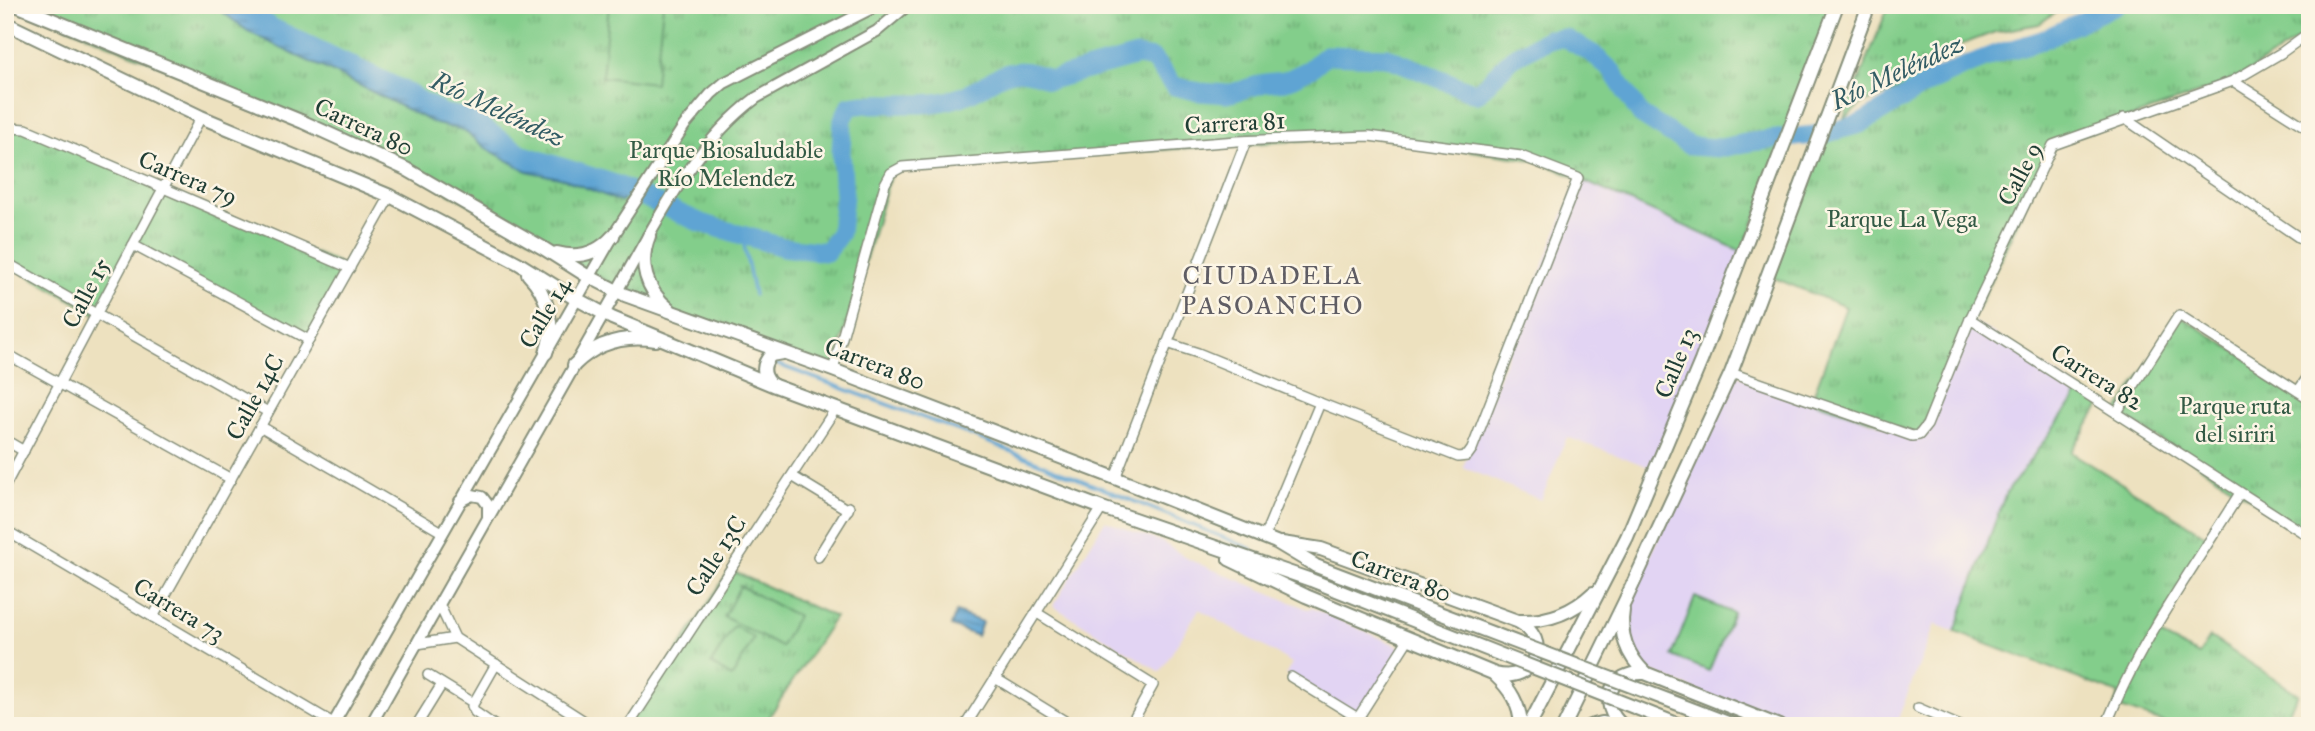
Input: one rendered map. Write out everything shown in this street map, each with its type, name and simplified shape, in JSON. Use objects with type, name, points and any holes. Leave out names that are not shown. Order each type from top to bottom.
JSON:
[{"type":"main road","name":"Carrera 80","points":[[16,5],[354,144],[406,169],[617,291],[1115,478],[1270,540],[1316,566],[1736,726]]},
{"type":"main road","points":[[30,5],[47,18]]},
{"type":"main road","points":[[1564,726],[1731,373],[1870,5]]},
{"type":"main road","name":"Calle 13","points":[[1529,726],[1627,537],[1701,361],[1835,7]]},
{"type":"main road","name":"Carrera 80","points":[[5,23],[201,117],[390,196],[518,263],[604,314],[775,386],[1102,508],[1311,580],[1682,726]]},
{"type":"main road","points":[[5,36],[24,33]]},
{"type":"main road","points":[[543,248],[578,256],[601,248],[613,236]]},
{"type":"main road","points":[[649,236],[644,253],[646,279],[660,301],[682,315]]},
{"type":"main road","points":[[518,263],[539,287],[548,306],[550,334],[545,353]]},
{"type":"main road","points":[[574,365],[599,346],[611,341],[644,338],[673,343]]},
{"type":"main road","points":[[775,386],[766,379],[764,364],[775,353],[786,353]]},
{"type":"main road","points":[[1175,533],[1306,596],[1495,674],[1517,676],[1527,671],[1534,662],[1536,640],[1531,631],[1517,621],[1321,550],[1270,540]]},
{"type":"main road","points":[[1517,621],[1542,620],[1565,613],[1586,600],[1603,582]]},
{"type":"main road","points":[[1625,601],[1621,623],[1626,646],[1630,656],[1645,673]]},
{"type":"main road","points":[[1622,726],[1612,714],[1609,705],[1613,687],[1626,674],[1645,673],[1779,726]]},
{"type":"main road","points":[[1495,674],[1513,695],[1521,726]]},
{"type":"main road","points":[[1590,726],[1602,723],[1622,726]]},
{"type":"street","name":"Calle 14","points":[[333,724],[613,236],[684,126],[724,83],[878,5]]},
{"type":"street","name":"Calle 14","points":[[370,726],[574,365],[680,183],[708,142],[756,98],[877,31],[908,5]]},
{"type":"street","name":"Calle 9","points":[[1731,373],[1912,436],[1919,435],[1927,425],[1970,319],[2053,145],[2233,81],[2281,53],[2310,32]]},
{"type":"street","points":[[2233,81],[2310,130]]},
{"type":"street","name":"Calle 15","points":[[5,486],[201,117]]},
{"type":"street","points":[[2124,118],[2310,245]]},
{"type":"street","name":"Carrera 79","points":[[8,130],[26,129],[350,268]]},
{"type":"street","name":"Carrera 81","points":[[833,370],[885,184],[891,173],[902,167],[1246,141],[1369,136],[1521,156],[1578,178],[1467,456],[1458,457],[1320,403]]},
{"type":"street","points":[[1115,478],[1246,141]]},
{"type":"street","name":"Calle 14C","points":[[153,617],[390,196]]},
{"type":"street","points":[[133,245],[309,340]]},
{"type":"street","points":[[5,262],[268,412]]},
{"type":"street","points":[[2118,412],[2179,315],[2310,398]]},
{"type":"street","name":"Carrera 82","points":[[1970,319],[2310,537]]},
{"type":"street","points":[[1167,343],[1320,403],[1270,540]]},
{"type":"street","points":[[5,353],[231,479]]},
{"type":"street","points":[[2298,391],[2310,374]]},
{"type":"street","name":"Calle 13C","points":[[628,726],[836,408]]},
{"type":"street","points":[[260,426],[442,532]]},
{"type":"street","points":[[5,440],[24,451]]},
{"type":"street","points":[[792,476],[849,508],[818,557]]},
{"type":"street","points":[[2106,726],[2154,632],[2240,493]]},
{"type":"street","points":[[459,503],[471,495],[482,497],[488,505],[487,520]]},
{"type":"street","points":[[965,726],[1102,508]]},
{"type":"street","name":"Carrera 73","points":[[5,530],[333,724]]},
{"type":"street","points":[[439,604],[455,638],[592,726]]},
{"type":"street","points":[[1037,613],[1153,685],[1130,726]]},
{"type":"street","points":[[417,643],[455,638]]},
{"type":"street","points":[[1358,718],[1409,638]]},
{"type":"street","points":[[472,702],[496,664]]},
{"type":"street","points":[[428,675],[472,702],[475,712],[495,726]]},
{"type":"street","points":[[1292,677],[1371,726]]},
{"type":"street","points":[[995,678],[1073,726]]},
{"type":"street","points":[[416,726],[442,684]]},
{"type":"street","points":[[1918,708],[1960,726]]},
{"type":"shaded area","points":[[1578,178],[1743,252],[1655,469],[1567,437],[1541,500],[1463,467]]},
{"type":"shaded area","points":[[1970,319],[2081,390],[2005,495],[1955,632],[1935,624],[1897,721],[1887,717],[1883,726],[1779,726],[1637,665],[1621,623],[1731,373],[1911,436]]},
{"type":"shaded area","points":[[1105,521],[1162,542],[1190,560],[1310,610],[1312,608],[1403,648],[1358,718],[1286,674],[1292,663],[1199,609],[1160,672],[1053,606]]},
{"type":"green space","name":"Parque Biosaludable Río Melendez","points":[[16,5],[1834,5],[1743,252],[1539,161],[1369,136],[902,167],[891,173],[833,370],[650,305],[406,169]]},
{"type":"green space","points":[[609,5],[663,5],[655,83],[602,77]]},
{"type":"green space","points":[[1889,5],[2098,5],[2060,9],[2039,24],[1995,32],[1952,48],[1915,84],[1863,103],[1843,120]]},
{"type":"green space","name":"Parque La Vega","points":[[2116,5],[2310,5],[2310,32],[2233,81],[2053,145],[1919,435],[1811,401],[1846,307],[1769,276],[1823,134],[1860,124],[1932,81],[1993,55],[2042,40]]},
{"type":"green space","points":[[26,129],[350,268],[309,340],[133,245],[96,314],[5,262],[5,132]]},
{"type":"green space","name":"Parque ruta del siriri","points":[[2179,315],[2310,399],[2310,537],[2117,412]]},
{"type":"green space","points":[[2081,390],[2102,402],[2071,452],[2211,539],[2154,632],[2199,655],[2210,637],[2298,694],[2288,713],[2308,726],[2166,726],[2166,723],[2114,706],[2119,694],[1955,632],[2005,495]]},
{"type":"green space","points":[[730,570],[835,617],[763,726],[628,726]]},
{"type":"green space","points":[[740,586],[797,616],[781,647],[724,617]]},
{"type":"green space","points":[[1695,597],[1733,613],[1709,671],[1672,656]]},
{"type":"green space","points":[[734,626],[754,638],[732,677],[711,664]]},
{"type":"water","points":[[213,5],[234,5],[257,23],[436,115],[469,124],[521,159],[626,194],[621,202],[564,179],[527,171],[486,148],[463,130],[436,124],[249,32]]},
{"type":"water","points":[[956,612],[982,622],[977,636],[951,626]]},
{"type":"waterway","name":"Río Meléndez","points":[[241,5],[271,27],[401,89],[442,113],[468,118],[524,155],[615,184],[701,223],[783,247],[826,252],[840,233],[844,195],[841,152],[843,119],[850,106],[865,104]]},
{"type":"waterway","name":"Río Meléndez","points":[[872,104],[924,104],[944,101],[968,94],[999,76],[1010,73],[1034,73],[1050,80],[1137,56],[1153,59],[1174,86],[1200,92],[1228,94],[1265,83],[1285,81],[1310,69],[1326,55],[1387,57],[1477,94],[1512,58],[1548,39],[1565,38],[1593,54],[1612,71],[1641,115],[1690,146],[1721,148],[1823,134],[1860,124],[1932,81],[1993,55],[2042,40],[2116,5]]},
{"type":"waterway","points":[[742,235],[754,295]]},
{"type":"waterway","points":[[768,361],[965,433],[1252,549]]},
{"type":"district","name":"CIUDADELA PASOANCHO","points":[[1273,290]]}]
